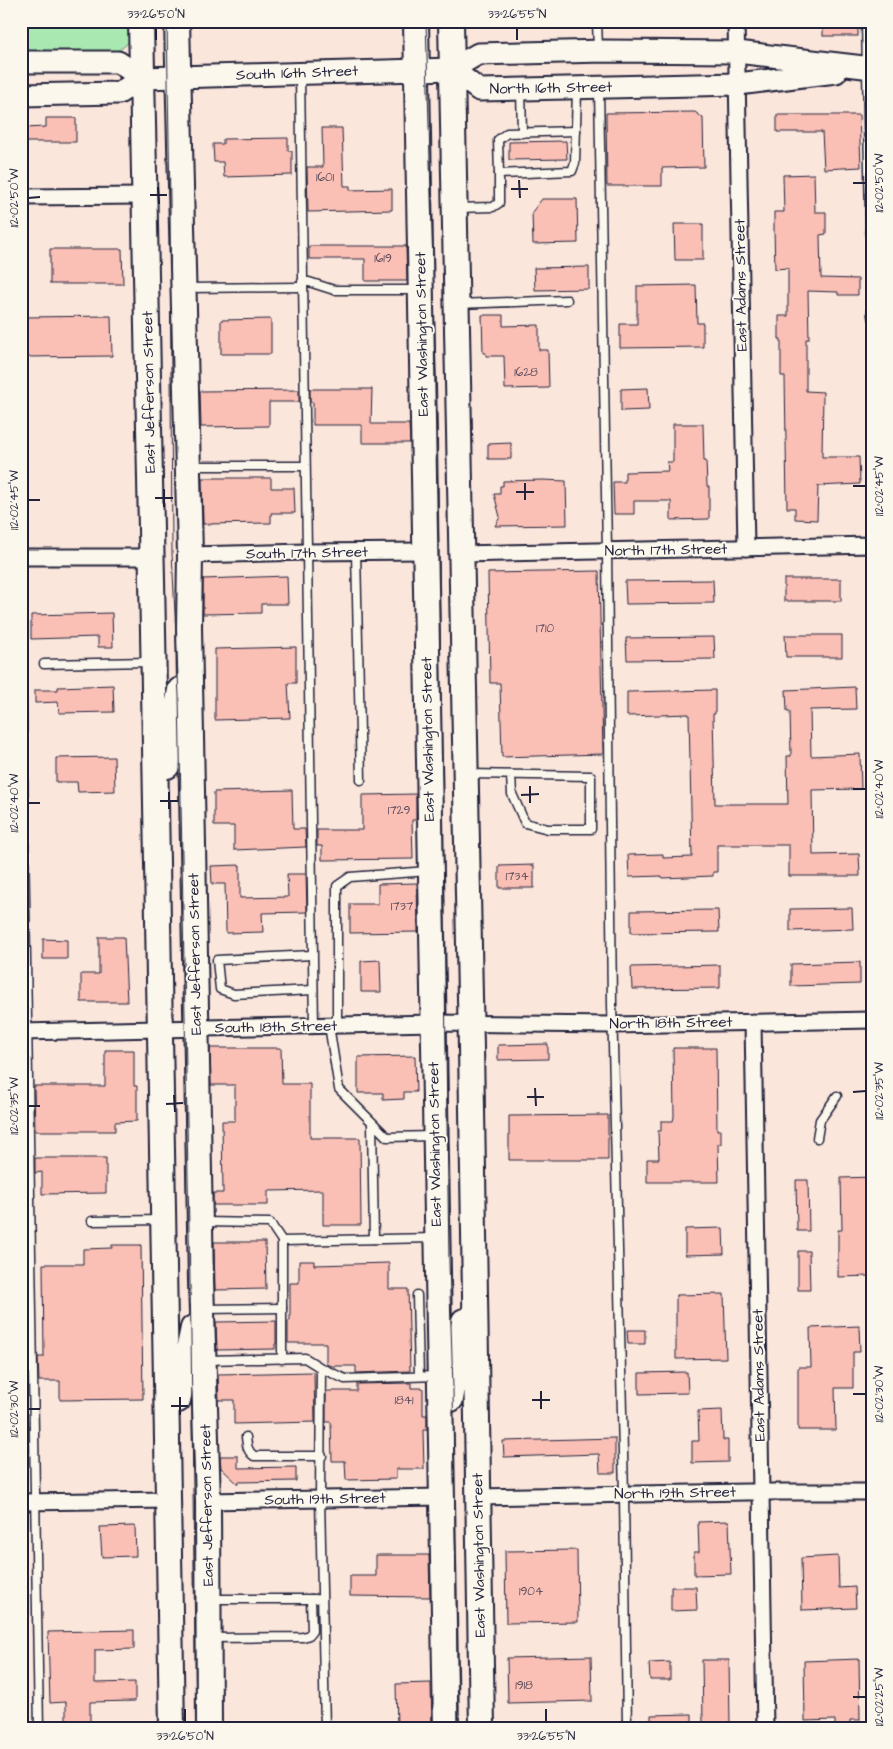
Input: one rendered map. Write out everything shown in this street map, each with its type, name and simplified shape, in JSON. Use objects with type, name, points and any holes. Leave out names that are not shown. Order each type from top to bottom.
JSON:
[{"type":"main road","name":"East Jefferson Street","points":[[141,21],[158,824],[160,1029],[170,1439],[172,1728]]},
{"type":"main road","name":"East Jefferson Street","points":[[178,21],[190,555],[189,627],[208,969],[197,1028],[201,1282],[208,1501],[209,1728]]},
{"type":"main road","name":"East Washington Street","points":[[416,21],[437,1238],[429,1376],[441,1457],[446,1728]]},
{"type":"main road","name":"East Washington Street","points":[[451,21],[482,1728]]},
{"type":"main road","points":[[452,69],[478,54],[598,51],[737,52],[870,68]]},
{"type":"main road","points":[[21,95],[120,93],[142,78],[118,62],[22,62]]},
{"type":"main road","name":"North 16th Street","points":[[452,69],[479,90],[738,84],[870,68]]},
{"type":"main road","name":"South 16th Street","points":[[142,78],[452,69]]},
{"type":"main road","points":[[424,477],[457,309]]},
{"type":"main road","name":"East Jefferson Street","points":[[158,824],[189,627]]},
{"type":"main road","name":"East Washington Street","points":[[441,1457],[474,1262]]},
{"type":"main road","name":"East Jefferson Street","points":[[170,1439],[201,1282]]},
{"type":"street","name":"East Adams Street","points":[[736,21],[746,548]]},
{"type":"street","points":[[21,197],[145,196]]},
{"type":"street","name":"North 17th Street","points":[[461,554],[872,545]]},
{"type":"street","name":"South 17th Street","points":[[190,555],[425,551]]},
{"type":"street","points":[[21,557],[152,557]]},
{"type":"street","name":"North 18th Street","points":[[470,1023],[612,1025],[872,1020]]},
{"type":"street","name":"East Adams Street","points":[[753,1022],[765,1728]]},
{"type":"street","name":"South 18th Street","points":[[24,1032],[470,1023]]},
{"type":"street","name":"North 19th Street","points":[[478,1497],[872,1492]]},
{"type":"street","name":"South 19th Street","points":[[208,1501],[442,1497]]},
{"type":"street","points":[[28,1502],[170,1500]]},
{"type":"lane","points":[[597,21],[598,51]]},
{"type":"lane","points":[[866,21],[870,68],[872,316]]},
{"type":"lane","points":[[300,72],[313,990],[326,1026],[339,1089],[387,1137],[436,1136]]},
{"type":"lane","points":[[599,87],[607,551],[612,1025],[624,1494],[627,1728]]},
{"type":"lane","points":[[499,174],[572,171],[575,163],[577,88]]},
{"type":"lane","points":[[521,89],[522,133]]},
{"type":"lane","points":[[454,208],[493,207],[499,203],[498,140],[507,134],[576,131]]},
{"type":"lane","points":[[184,288],[303,284],[309,282],[334,290],[421,290]]},
{"type":"lane","points":[[457,309],[567,300]]},
{"type":"lane","points":[[188,466],[305,466]]},
{"type":"lane","points":[[356,552],[361,780]]},
{"type":"lane","points":[[44,664],[154,662]]},
{"type":"lane","points":[[21,664],[28,1502],[39,1728]]},
{"type":"lane","points":[[465,774],[591,776],[591,829],[548,829],[525,823],[512,794],[511,775]]},
{"type":"lane","points":[[326,1026],[337,886],[350,877],[430,870]]},
{"type":"lane","points":[[312,955],[217,960],[208,969],[220,989],[234,994],[313,990]]},
{"type":"lane","points":[[817,1138],[820,1120],[837,1096]]},
{"type":"lane","points":[[372,1123],[374,1239]]},
{"type":"lane","points":[[92,1221],[165,1220]]},
{"type":"lane","points":[[200,1222],[270,1223],[282,1242],[282,1359]]},
{"type":"lane","points":[[282,1242],[437,1238]]},
{"type":"lane","points":[[204,1360],[305,1358],[344,1379],[429,1376],[417,1295]]},
{"type":"lane","points":[[202,1310],[282,1308]]},
{"type":"lane","points":[[321,1368],[322,1456],[320,1499],[326,1728]]},
{"type":"lane","points":[[246,1437],[247,1448],[254,1456],[322,1456]]},
{"type":"lane","points":[[209,1599],[323,1599]]},
{"type":"lane","points":[[209,1638],[278,1638],[309,1635],[312,1631],[311,1599]]},
{"type":"green space","points":[[21,21],[131,21],[131,32],[127,43],[115,52],[21,53]]},
{"type":"building","points":[[823,21],[858,21],[858,36],[823,36]]},
{"type":"building","points":[[695,112],[703,118],[704,167],[662,168],[662,186],[607,186],[606,113]]},
{"type":"building","points":[[777,115],[859,115],[861,167],[824,169],[822,132],[777,132]]},
{"type":"building","points":[[46,118],[76,118],[76,142],[23,142],[23,128],[46,127]]},
{"type":"building","points":[[322,128],[342,128],[344,186],[350,186],[350,190],[392,189],[392,210],[308,212],[307,167],[323,167]]},
{"type":"building","points":[[288,138],[288,151],[292,151],[292,175],[224,177],[223,162],[214,162],[213,144],[223,144],[223,139]]},
{"type":"building","points":[[566,141],[567,159],[509,160],[509,142]]},
{"type":"building","points":[[814,174],[815,212],[826,212],[826,234],[820,235],[821,278],[858,279],[858,295],[838,295],[838,292],[808,291],[809,339],[806,339],[806,391],[823,392],[822,457],[859,457],[860,484],[818,486],[817,520],[795,519],[795,508],[787,508],[785,376],[781,376],[779,316],[788,316],[788,268],[775,269],[774,229],[774,212],[784,212],[783,175]]},
{"type":"building","points":[[542,199],[577,199],[578,243],[533,244],[532,212]]},
{"type":"building","points":[[674,224],[703,224],[703,260],[675,260]]},
{"type":"building","points":[[309,246],[406,246],[407,281],[365,281],[365,259],[309,259]]},
{"type":"building","points":[[50,249],[122,249],[123,284],[50,284]]},
{"type":"building","points":[[589,267],[589,289],[535,290],[534,268]]},
{"type":"building","points":[[696,285],[697,323],[703,323],[703,347],[620,348],[620,324],[637,324],[637,286]]},
{"type":"building","points":[[482,315],[503,315],[503,326],[539,325],[539,350],[548,350],[549,388],[505,389],[504,356],[486,356],[486,353],[483,353]]},
{"type":"building","points":[[111,316],[112,356],[25,357],[25,317]]},
{"type":"building","points":[[271,319],[271,354],[221,354],[221,320]]},
{"type":"building","points":[[648,388],[649,410],[621,411],[621,389]]},
{"type":"building","points":[[310,389],[372,389],[371,424],[409,424],[410,443],[362,443],[362,425],[313,425],[313,402],[310,402]]},
{"type":"building","points":[[299,390],[299,402],[269,402],[269,426],[201,427],[200,391]]},
{"type":"building","points":[[673,424],[703,424],[704,461],[706,461],[707,486],[709,486],[709,519],[671,520],[671,501],[634,501],[634,514],[614,514],[613,482],[625,482],[625,472],[668,471],[667,462],[673,462]]},
{"type":"building","points":[[511,443],[511,459],[488,459],[488,444]]},
{"type":"building","points":[[202,478],[271,478],[271,488],[294,488],[295,513],[271,513],[271,523],[203,524]]},
{"type":"building","points":[[503,481],[566,481],[567,525],[495,526],[500,517],[494,494],[500,494],[500,486],[503,486]]},
{"type":"building","points":[[599,571],[603,754],[502,757],[500,683],[490,683],[488,573]]},
{"type":"building","points":[[287,576],[288,604],[261,604],[261,613],[203,614],[203,579]]},
{"type":"building","points":[[784,579],[841,579],[841,601],[784,601]]},
{"type":"building","points":[[713,580],[714,603],[626,604],[625,581]]},
{"type":"building","points":[[112,613],[113,647],[98,647],[98,637],[31,639],[31,615]]},
{"type":"building","points":[[785,635],[842,635],[842,657],[786,657]]},
{"type":"building","points":[[714,637],[715,659],[627,660],[626,638]]},
{"type":"building","points":[[296,647],[296,683],[288,683],[290,718],[215,720],[215,649]]},
{"type":"building","points":[[113,685],[114,712],[59,713],[58,702],[35,703],[35,690],[58,690],[58,687]]},
{"type":"building","points":[[855,687],[856,709],[810,710],[811,756],[860,754],[861,789],[812,790],[813,855],[859,854],[860,876],[789,876],[789,845],[717,845],[717,872],[713,872],[713,876],[629,877],[628,855],[663,854],[663,858],[692,857],[689,714],[627,716],[627,692],[715,690],[715,714],[713,714],[715,804],[788,804],[787,756],[791,756],[790,711],[787,711],[786,690]]},
{"type":"building","points":[[114,757],[115,791],[78,792],[77,782],[56,782],[56,758]]},
{"type":"building","points":[[292,790],[293,829],[305,829],[306,847],[234,850],[234,826],[214,826],[214,792]]},
{"type":"building","points":[[416,794],[416,820],[412,820],[413,859],[322,860],[322,846],[317,846],[317,830],[362,830],[362,795]]},
{"type":"building","points":[[240,865],[240,898],[288,897],[287,874],[306,874],[307,912],[262,913],[263,932],[226,933],[225,884],[212,884],[211,866]]},
{"type":"building","points":[[534,865],[534,888],[499,888],[499,866]]},
{"type":"building","points":[[417,883],[418,932],[350,933],[350,904],[378,904],[378,884]]},
{"type":"building","points":[[852,908],[853,929],[790,931],[790,909]]},
{"type":"building","points":[[718,910],[719,932],[631,933],[631,911]]},
{"type":"building","points":[[99,937],[124,937],[127,1002],[81,1002],[81,974],[99,974]]},
{"type":"building","points":[[43,939],[67,940],[67,959],[43,959]]},
{"type":"building","points":[[380,960],[381,992],[361,992],[361,961]]},
{"type":"building","points":[[860,962],[860,984],[791,986],[791,964]]},
{"type":"building","points":[[720,965],[720,988],[632,989],[631,967]]},
{"type":"building","points":[[548,1044],[548,1059],[498,1060],[498,1045]]},
{"type":"building","points":[[210,1048],[281,1048],[282,1084],[310,1084],[310,1138],[360,1138],[361,1225],[323,1225],[323,1190],[268,1191],[268,1205],[213,1205],[213,1193],[223,1193],[222,1121],[235,1121],[235,1085],[211,1085]]},
{"type":"building","points":[[673,1048],[716,1048],[717,1130],[721,1130],[721,1144],[718,1144],[719,1182],[647,1182],[647,1159],[659,1159],[658,1131],[661,1131],[661,1121],[673,1121],[674,1117]]},
{"type":"building","points":[[105,1050],[134,1050],[134,1086],[137,1086],[137,1121],[115,1122],[115,1131],[35,1131],[34,1086],[105,1086]]},
{"type":"building","points":[[415,1056],[416,1092],[404,1092],[404,1099],[383,1100],[383,1093],[358,1093],[358,1057]]},
{"type":"building","points":[[21,1086],[23,1086],[23,1131],[21,1131]]},
{"type":"building","points":[[608,1115],[608,1160],[509,1160],[509,1116]]},
{"type":"building","points":[[35,1158],[106,1158],[106,1193],[42,1194],[42,1172],[35,1173]]},
{"type":"building","points":[[872,1177],[872,1276],[838,1277],[838,1230],[842,1230],[841,1178]]},
{"type":"building","points":[[796,1180],[808,1180],[809,1231],[797,1231]]},
{"type":"building","points":[[723,1228],[724,1254],[685,1255],[685,1229]]},
{"type":"building","points":[[214,1242],[265,1242],[266,1289],[215,1290]]},
{"type":"building","points":[[112,1245],[141,1245],[143,1399],[60,1400],[60,1381],[39,1381],[38,1357],[44,1357],[43,1264],[83,1264],[83,1249],[112,1248]]},
{"type":"building","points":[[798,1251],[809,1251],[810,1290],[798,1290]]},
{"type":"building","points":[[299,1261],[314,1261],[314,1265],[389,1263],[389,1289],[408,1289],[410,1371],[356,1373],[356,1366],[331,1366],[326,1364],[326,1343],[288,1343],[290,1283],[299,1283]]},
{"type":"building","points":[[724,1294],[726,1358],[676,1359],[676,1295]]},
{"type":"building","points":[[276,1321],[275,1349],[217,1350],[216,1322]]},
{"type":"building","points":[[859,1326],[860,1352],[853,1352],[853,1388],[835,1388],[836,1430],[798,1430],[798,1367],[811,1367],[810,1328]]},
{"type":"building","points":[[627,1330],[645,1330],[645,1344],[628,1344]]},
{"type":"building","points":[[21,1357],[27,1357],[28,1382],[21,1382]]},
{"type":"building","points":[[314,1372],[315,1422],[234,1424],[234,1400],[219,1400],[218,1374]]},
{"type":"building","points":[[687,1372],[688,1393],[639,1394],[639,1373]]},
{"type":"building","points":[[411,1383],[411,1388],[423,1388],[423,1415],[427,1415],[427,1430],[423,1430],[424,1469],[396,1469],[396,1479],[346,1480],[345,1461],[332,1461],[331,1422],[326,1422],[326,1391],[357,1391],[357,1384]]},
{"type":"building","points":[[722,1410],[723,1440],[728,1440],[728,1462],[692,1463],[692,1441],[699,1441],[698,1411]]},
{"type":"building","points":[[615,1438],[615,1473],[600,1473],[599,1454],[504,1457],[503,1441]]},
{"type":"building","points":[[220,1456],[238,1456],[238,1468],[296,1467],[296,1481],[238,1482],[238,1484],[221,1468]]},
{"type":"building","points":[[729,1521],[731,1574],[694,1575],[694,1552],[699,1552],[698,1522]]},
{"type":"building","points":[[135,1526],[136,1556],[102,1557],[100,1527]]},
{"type":"building","points":[[577,1550],[578,1622],[506,1623],[505,1551]]},
{"type":"building","points":[[376,1555],[429,1555],[430,1597],[350,1596],[350,1576],[376,1576]]},
{"type":"building","points":[[838,1556],[839,1588],[855,1587],[856,1608],[802,1610],[801,1558]]},
{"type":"building","points":[[671,1587],[696,1587],[697,1610],[671,1611]]},
{"type":"building","points":[[134,1630],[134,1649],[95,1650],[95,1683],[135,1682],[135,1701],[90,1702],[90,1728],[66,1728],[66,1702],[50,1703],[48,1632]]},
{"type":"building","points":[[591,1656],[592,1701],[508,1703],[507,1658]]},
{"type":"building","points":[[859,1659],[860,1720],[850,1720],[850,1728],[835,1728],[835,1720],[805,1721],[804,1661]]},
{"type":"building","points":[[702,1660],[729,1660],[730,1724],[703,1724]]},
{"type":"building","points":[[670,1662],[670,1680],[650,1680],[649,1663]]},
{"type":"building","points":[[431,1683],[432,1728],[397,1728],[396,1684]]},
{"type":"building","points":[[692,1714],[692,1726],[651,1727],[651,1715]]},
{"type":"tram line","points":[[167,21],[172,553],[179,696],[196,1728]]},
{"type":"tram line","points":[[426,21],[437,404],[449,1263],[453,1389],[458,1728]]}]
